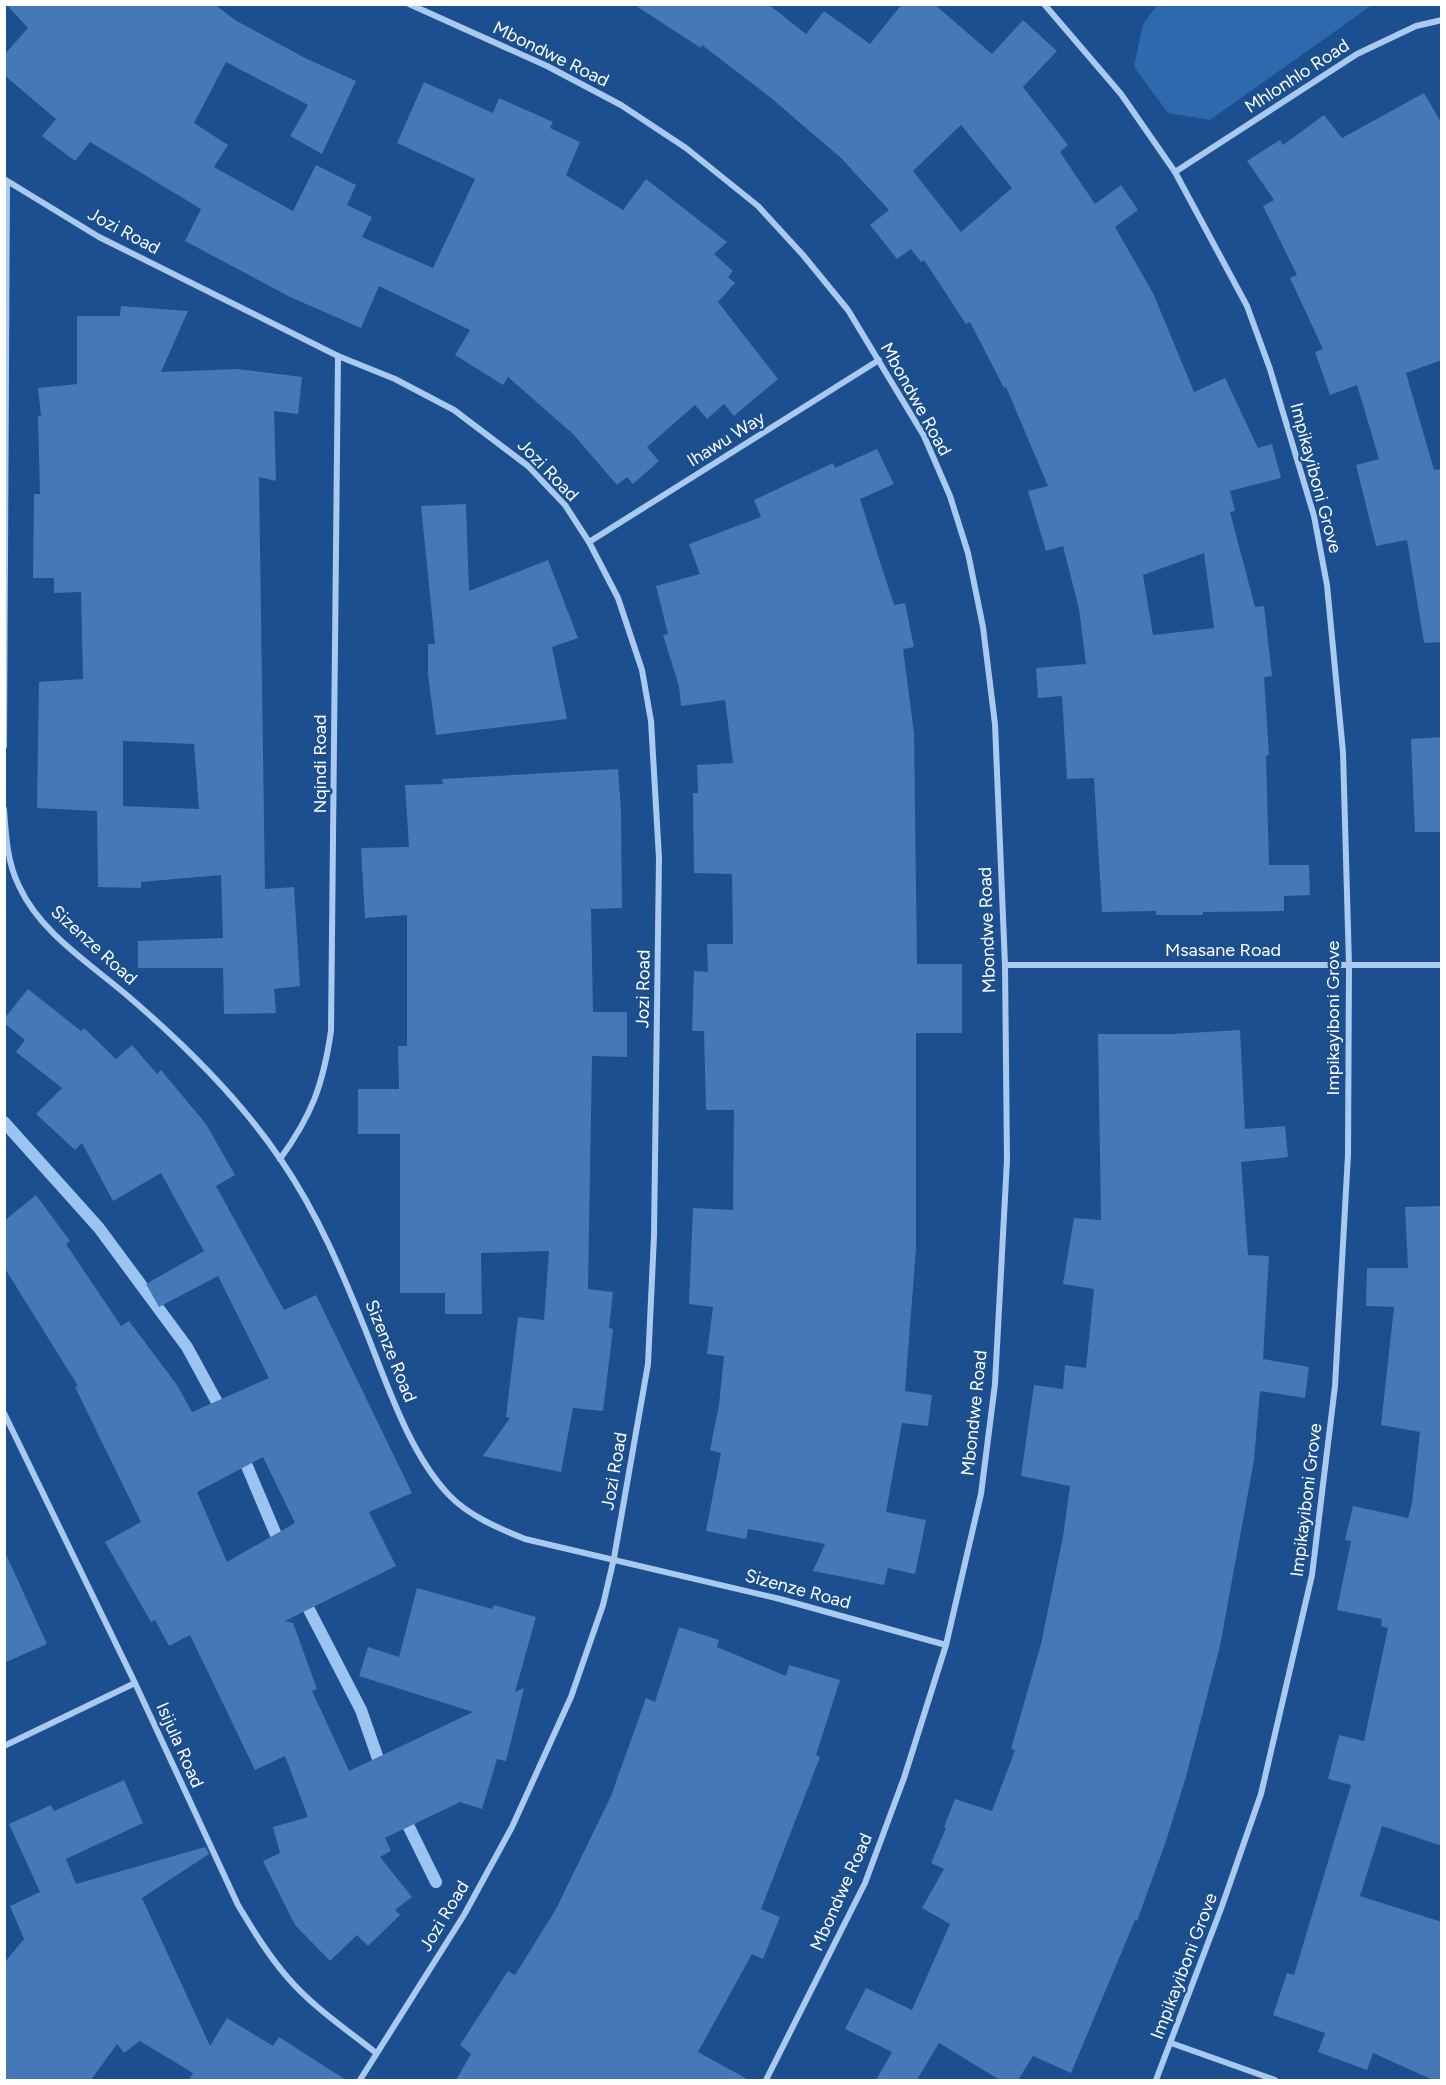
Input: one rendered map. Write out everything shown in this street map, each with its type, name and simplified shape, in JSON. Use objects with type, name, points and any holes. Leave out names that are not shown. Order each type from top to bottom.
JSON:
[{"type":"street","name":"Mbondwe Road","points":[[410,4],[547,66],[621,105],[686,148],[758,206],[803,255],[848,310],[924,436],[951,496],[968,553],[984,627],[995,724],[1005,965],[1007,1160],[994,1384],[981,1494],[946,1645],[904,1778],[866,1883],[765,2080]]},
{"type":"street","name":"Impikayiboni Grove","points":[[1044,4],[1121,94],[1175,172],[1246,306],[1273,379],[1314,516],[1327,585],[1338,678],[1343,752],[1349,965],[1348,1155],[1335,1386],[1312,1575],[1261,1794],[1156,2080]]},
{"type":"street","name":"Mhlonhlo Road","points":[[1175,172],[1356,54],[1416,26],[1442,20]]},
{"type":"street","name":"Jozi Road","points":[[6,181],[99,237],[338,356],[395,379],[454,410],[489,435],[528,466],[565,505],[589,542],[618,598],[642,670],[651,721],[659,858],[654,1236],[648,1364],[614,1558],[603,1605],[571,1697],[512,1827],[464,1915],[360,2080]]},
{"type":"street","points":[[4,746],[6,181]]},
{"type":"street","name":"Nqindi Road","points":[[280,1159],[312,1110],[327,1059],[331,1032],[338,356]]},
{"type":"street","name":"Ihawu Way","points":[[589,542],[879,360]]},
{"type":"street","name":"Sizenze Road","points":[[4,809],[6,846],[19,886],[40,920],[172,1036],[229,1095],[280,1159],[326,1236],[395,1405],[434,1477],[450,1496],[495,1527],[525,1539],[614,1558],[780,1599],[946,1645]]},
{"type":"street","name":"Msasane Road","points":[[1005,965],[1442,965]]},
{"type":"street","name":"Isijula Road","points":[[4,1413],[135,1683],[233,1896],[258,1940],[288,1978],[319,2008],[376,2053]]},
{"type":"street","points":[[4,1746],[135,1683]]},
{"type":"street","points":[[1171,2043],[1275,2080]]},
{"type":"shaded area","points":[[1158,4],[1372,5],[1210,120],[1168,113],[1134,67],[1143,24]]},
{"type":"building","points":[[6,4],[214,4],[235,20],[305,58],[356,81],[322,154],[290,136],[308,105],[226,62],[194,123],[228,145],[214,167],[293,211],[316,165],[356,185],[347,205],[372,217],[362,237],[433,268],[475,179],[397,143],[424,82],[493,113],[499,98],[553,122],[550,128],[580,142],[566,175],[623,210],[646,179],[727,242],[714,254],[733,271],[728,277],[735,283],[718,302],[778,379],[734,416],[724,404],[707,419],[695,405],[647,447],[659,461],[633,484],[627,477],[617,485],[573,434],[508,377],[503,385],[455,355],[470,330],[379,286],[361,328],[290,297],[185,241],[201,209],[90,142],[75,161],[42,136],[56,119],[4,75],[4,55],[28,28]]},
{"type":"building","points":[[633,4],[768,4],[806,34],[824,11],[870,44],[902,4],[934,4],[992,54],[1023,20],[1057,51],[1023,87],[1068,145],[1060,152],[1095,204],[1121,185],[1138,210],[1115,227],[1153,293],[1194,392],[1225,378],[1258,448],[1272,444],[1281,478],[1230,491],[1235,511],[1230,512],[1255,607],[1264,606],[1272,676],[1264,677],[1269,755],[1266,756],[1269,865],[1309,865],[1310,895],[1284,896],[1284,911],[1203,912],[1203,915],[1156,915],[1156,911],[1102,912],[1094,778],[1067,779],[1062,696],[1038,698],[1036,668],[1086,664],[1079,609],[1063,546],[1046,551],[1028,491],[1048,486],[1006,387],[1004,388],[970,322],[966,324],[924,260],[921,262],[911,249],[897,259],[870,225],[889,210],[841,158],[771,98],[702,45],[701,48]],"holes":[[[961,125],[1012,188],[961,232],[913,171]],[[1204,553],[1214,628],[1153,635],[1143,575]]]},
{"type":"building","points":[[1424,93],[1442,124],[1442,360],[1406,373],[1434,470],[1442,469],[1442,642],[1424,643],[1407,540],[1376,546],[1356,465],[1379,459],[1357,385],[1330,395],[1315,352],[1323,349],[1290,278],[1297,275],[1263,206],[1274,200],[1247,161],[1280,140],[1283,145],[1324,115],[1342,138]]},
{"type":"building","points":[[121,306],[188,311],[161,372],[238,369],[302,377],[298,414],[274,411],[276,481],[259,477],[265,889],[294,887],[300,986],[274,989],[276,1013],[224,1014],[223,968],[138,968],[138,941],[223,938],[221,875],[141,882],[141,888],[98,887],[97,811],[37,808],[39,682],[83,679],[81,592],[54,593],[54,578],[33,578],[34,494],[40,494],[38,416],[41,416],[38,388],[77,384],[77,316],[120,316]],"holes":[[[123,741],[194,744],[199,809],[123,806]]]},
{"type":"building","points":[[877,449],[894,484],[860,499],[894,605],[905,603],[914,647],[903,649],[914,733],[917,964],[962,964],[962,1033],[916,1033],[916,1248],[905,1391],[932,1395],[928,1426],[902,1423],[886,1512],[926,1520],[915,1574],[888,1568],[884,1585],[813,1571],[825,1544],[748,1529],[746,1539],[706,1531],[721,1453],[710,1450],[719,1405],[724,1356],[707,1354],[713,1307],[689,1304],[693,1208],[733,1210],[734,1110],[706,1110],[704,1031],[692,1031],[694,971],[708,972],[707,944],[733,944],[732,874],[694,873],[693,793],[698,793],[697,765],[733,763],[725,700],[681,706],[679,686],[663,635],[668,634],[656,586],[700,574],[689,544],[761,517],[754,500],[833,463],[835,468]]},
{"type":"building","points":[[466,504],[469,591],[548,560],[578,638],[552,647],[567,719],[436,735],[428,675],[428,644],[435,644],[421,506]]},
{"type":"building","points":[[1442,737],[1442,832],[1415,832],[1411,739]]},
{"type":"building","points":[[618,769],[622,908],[591,909],[593,1012],[627,1012],[627,1057],[592,1056],[588,1289],[613,1292],[609,1328],[613,1329],[603,1411],[573,1408],[561,1472],[483,1456],[510,1418],[506,1417],[518,1317],[544,1320],[549,1251],[481,1253],[482,1314],[445,1314],[445,1293],[400,1293],[400,1134],[358,1134],[358,1089],[399,1089],[398,1046],[407,1046],[407,915],[365,918],[361,848],[409,847],[405,785],[443,784],[442,779]]},
{"type":"building","points":[[28,989],[81,1031],[84,1028],[116,1059],[132,1045],[157,1074],[161,1070],[206,1124],[235,1175],[216,1186],[284,1310],[316,1295],[412,1493],[369,1512],[396,1566],[285,1621],[293,1623],[317,1689],[312,1691],[349,1771],[473,1712],[359,1676],[368,1647],[399,1657],[417,1588],[492,1609],[494,1605],[536,1617],[515,1692],[524,1688],[506,1761],[497,1759],[482,1809],[460,1802],[385,1838],[391,1851],[380,1857],[412,1897],[395,1910],[400,1915],[368,1946],[357,1935],[330,1961],[295,1925],[263,1861],[280,1853],[273,1827],[308,1817],[285,1756],[255,1770],[190,1635],[169,1646],[155,1620],[151,1622],[105,1542],[141,1522],[75,1387],[78,1386],[4,1267],[4,1221],[36,1195],[70,1241],[66,1244],[121,1326],[129,1321],[177,1385],[192,1412],[269,1378],[218,1276],[159,1307],[146,1284],[204,1251],[161,1173],[113,1201],[82,1143],[75,1150],[36,1114],[62,1088],[16,1052],[25,1040],[4,1023],[4,1019]],"holes":[[[263,1457],[295,1523],[227,1562],[197,1492]]]},
{"type":"building","points":[[1240,1030],[1245,1129],[1285,1126],[1288,1157],[1241,1162],[1248,1255],[1269,1256],[1263,1359],[1309,1367],[1305,1398],[1260,1391],[1254,1460],[1220,1646],[1186,1777],[1165,1844],[1137,1921],[1135,1920],[1071,2073],[1033,2056],[1018,2080],[1000,2080],[939,2043],[917,2080],[876,2080],[892,2052],[845,2029],[866,1988],[912,2010],[950,1924],[922,1908],[944,1869],[931,1863],[955,1799],[992,1811],[1015,1750],[1011,1749],[1041,1644],[1063,1537],[1070,1486],[1021,1476],[1034,1385],[1063,1389],[1065,1365],[1086,1368],[1094,1289],[1063,1284],[1074,1218],[1101,1220],[1098,1034],[1172,1034]]},
{"type":"building","points":[[1442,1206],[1442,1846],[1382,1826],[1360,1896],[1442,1922],[1442,2080],[1433,2080],[1373,2053],[1367,2070],[1318,2052],[1325,2033],[1273,2015],[1287,1973],[1294,1975],[1351,1785],[1328,1779],[1339,1735],[1364,1741],[1388,1628],[1381,1626],[1382,1619],[1337,1610],[1351,1541],[1345,1540],[1353,1506],[1408,1518],[1412,1503],[1420,1432],[1381,1425],[1394,1307],[1366,1306],[1367,1268],[1408,1268],[1405,1207]]},
{"type":"building","points":[[4,1550],[47,1644],[4,1663]]},
{"type":"building","points":[[679,1627],[719,1640],[717,1647],[786,1676],[789,1665],[840,1680],[816,1755],[820,1757],[761,1909],[780,1917],[763,1959],[752,1954],[698,2052],[749,2080],[456,2080],[471,2054],[460,2045],[508,1971],[515,1975],[556,1909],[611,1796],[646,1698],[655,1702]]},
{"type":"building","points":[[124,1780],[143,1823],[66,1859],[76,1884],[205,1847],[209,1854],[142,1898],[210,2046],[227,2018],[273,2046],[279,2037],[346,2080],[189,2080],[193,2073],[140,2041],[124,2053],[117,2044],[91,2080],[4,2080],[4,1963],[24,1939],[10,1906],[40,1892],[9,1824],[51,1805],[54,1811]]},
{"type":"waterway","points":[[4,1122],[99,1228],[187,1347],[224,1415]]},
{"type":"waterway","points":[[241,1452],[282,1549]]},
{"type":"waterway","points":[[302,1596],[361,1710],[383,1773]]},
{"type":"waterway","points":[[402,1813],[436,1882]]}]
